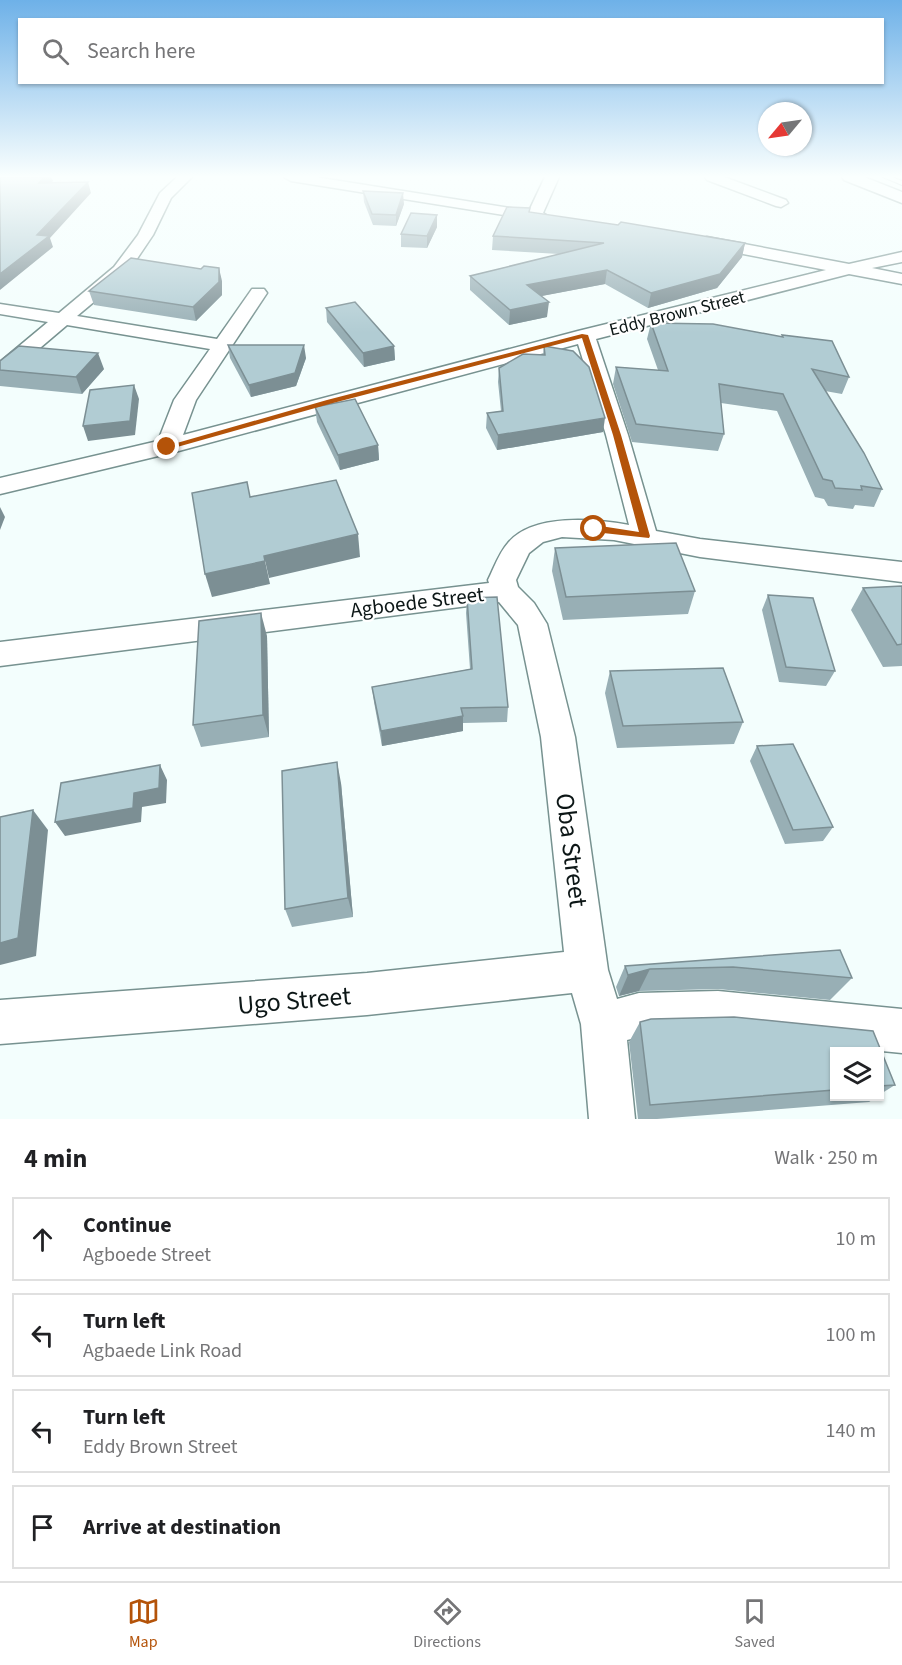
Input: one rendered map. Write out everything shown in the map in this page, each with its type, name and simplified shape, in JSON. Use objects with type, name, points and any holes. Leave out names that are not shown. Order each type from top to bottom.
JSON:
[{"type":"street","points":[[0,372],[120,271],[148,229]]},
{"type":"street","points":[[691,239],[854,268],[902,279]]},
{"type":"street","name":"Eddy Brown Street","points":[[0,486],[167,447],[330,401],[585,335],[902,257]]},
{"type":"street","points":[[167,447],[184,400],[258,293]]},
{"type":"street","points":[[0,309],[221,345]]},
{"type":"street","points":[[585,335],[617,435],[645,536]]},
{"type":"street","name":"Agboede Street","points":[[0,654],[505,591],[502,580],[518,548],[525,541],[540,533],[575,527],[645,536],[700,548],[902,572]]},
{"type":"street","name":"Oba Street","points":[[505,591],[524,611],[532,624],[558,737],[587,970],[603,1024],[612,1119]]},
{"type":"street","name":"Ugo Street","points":[[0,1022],[171,1011],[461,987],[587,970]]},
{"type":"street","points":[[603,1024],[639,1015],[718,1013],[902,1031]]},
{"type":"building","points":[[0,229],[43,229],[37,235],[49,236],[0,274]]},
{"type":"building","points":[[403,229],[430,229],[427,236],[401,234]]},
{"type":"building","points":[[496,229],[664,229],[745,243],[720,274],[651,293],[607,270],[527,285],[549,302],[510,310],[470,276],[604,243],[493,236]]},
{"type":"building","points":[[131,258],[201,269],[204,266],[219,268],[219,282],[193,307],[89,291]]},
{"type":"building","points":[[355,302],[394,346],[363,353],[326,308]]},
{"type":"building","points":[[651,323],[713,324],[783,337],[782,335],[832,341],[849,377],[812,369],[864,453],[882,489],[861,486],[862,490],[835,488],[832,481],[823,479],[783,394],[719,384],[724,434],[636,424],[616,367],[668,371]]},
{"type":"building","points":[[228,345],[304,345],[295,373],[249,385]]},
{"type":"building","points":[[19,346],[98,353],[76,377],[0,370],[0,361]]},
{"type":"building","points":[[544,346],[573,351],[589,367],[605,418],[498,435],[487,413],[503,411],[499,368],[523,354],[545,355]]},
{"type":"building","points":[[134,385],[130,421],[83,426],[90,390]]},
{"type":"building","points":[[355,399],[378,445],[338,455],[315,407]]},
{"type":"building","points":[[336,480],[358,534],[264,556],[265,561],[205,574],[192,493],[247,482],[250,497]]},
{"type":"building","points":[[676,543],[695,591],[566,597],[555,548]]},
{"type":"building","points":[[902,586],[902,644],[897,645],[863,588]]},
{"type":"building","points":[[768,595],[813,598],[835,671],[786,667]]},
{"type":"building","points":[[497,597],[508,707],[461,708],[463,716],[381,731],[372,687],[472,669],[467,598]]},
{"type":"building","points":[[261,613],[263,715],[193,725],[199,621]]},
{"type":"building","points":[[723,668],[743,722],[623,726],[610,671]]},
{"type":"building","points":[[793,744],[833,827],[793,830],[757,746]]},
{"type":"building","points":[[337,762],[348,898],[285,909],[282,771]]},
{"type":"building","points":[[160,765],[159,788],[134,793],[133,808],[55,822],[61,783]]},
{"type":"building","points":[[33,810],[18,938],[0,943],[0,817]]},
{"type":"building","points":[[840,950],[852,978],[733,967],[650,969],[628,975],[625,966]]},
{"type":"building","points":[[734,1017],[873,1031],[880,1047],[830,1047],[830,1090],[650,1105],[640,1022],[651,1019]]},
{"type":"building","points":[[884,1058],[895,1085],[884,1086]]},
{"type":"route","points":[[167,447],[330,401],[585,335],[617,435],[645,536],[594,529]]}]
